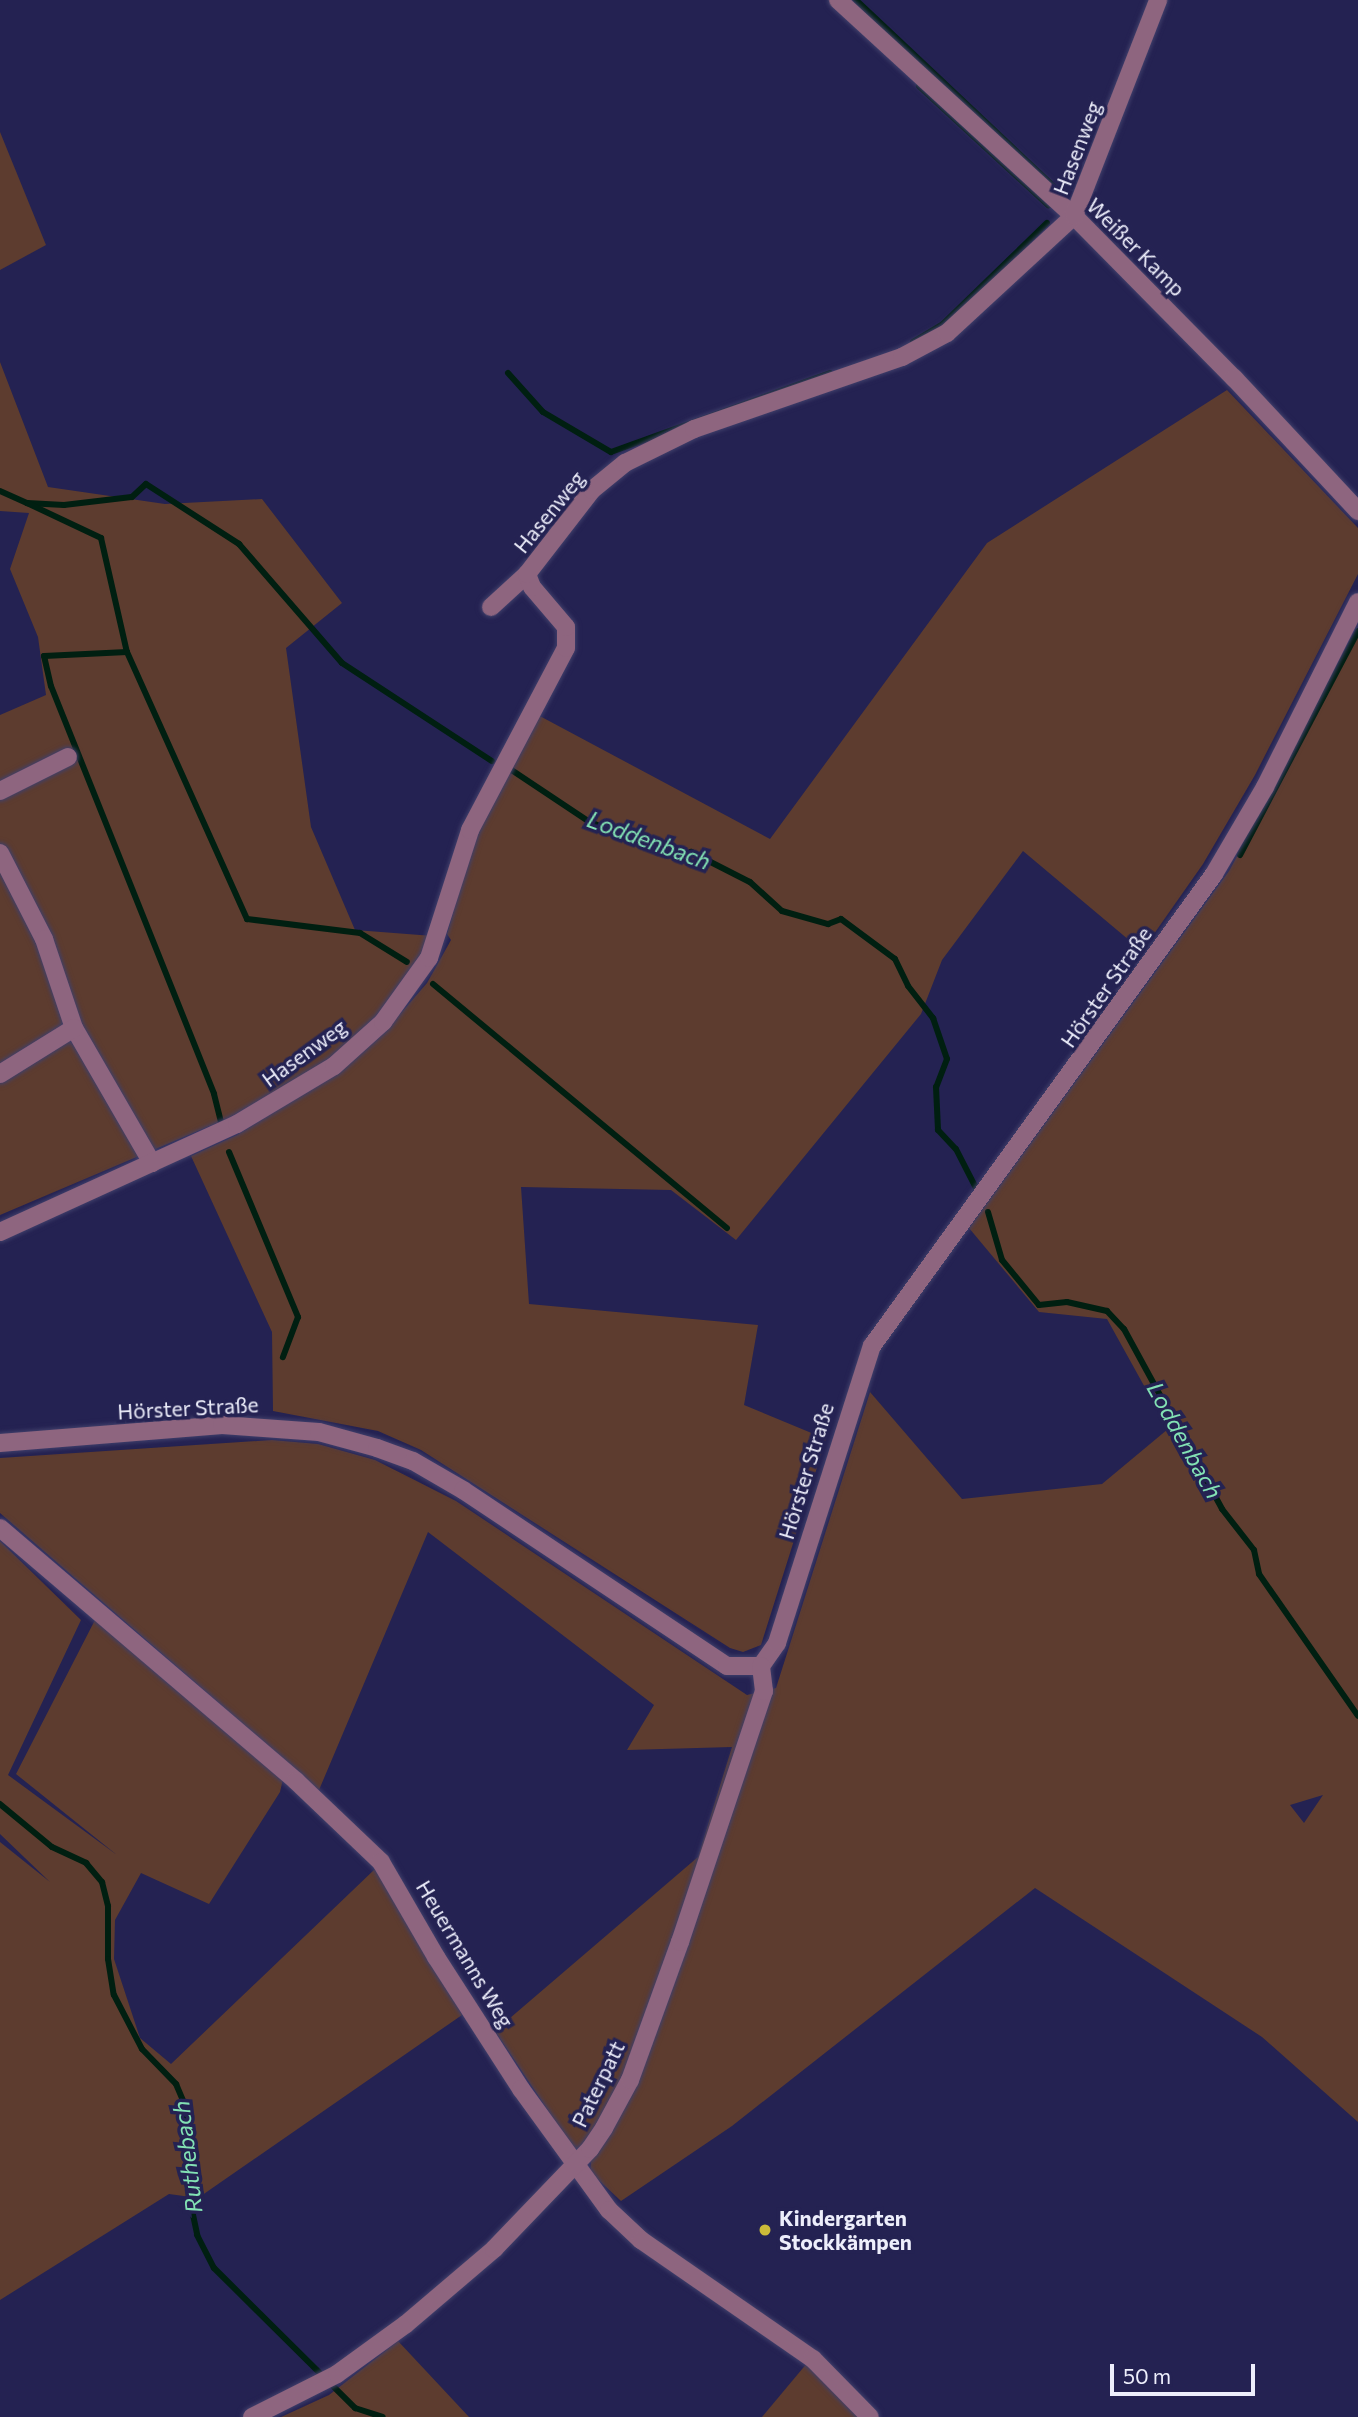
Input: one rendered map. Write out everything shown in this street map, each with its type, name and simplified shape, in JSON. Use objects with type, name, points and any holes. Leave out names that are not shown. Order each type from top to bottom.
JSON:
[{"type":"street","name":"Weißer Kamp","points":[[838,0],[1074,216],[1234,377],[1358,511]]},
{"type":"street","name":"Hasenweg","points":[[0,1231],[237,1124],[334,1066],[383,1022],[415,981],[442,930],[470,831],[566,648],[566,627],[532,587],[527,574],[592,490],[625,463],[694,429],[902,357],[947,333],[1074,216],[1158,0]]},
{"type":"street","points":[[491,607],[527,574]]},
{"type":"street","name":"Hörster Straße","points":[[0,1443],[222,1425],[319,1432],[377,1448],[413,1461],[463,1490],[727,1666],[761,1666],[777,1643],[872,1346],[1214,874],[1265,787],[1358,602]]},
{"type":"street","points":[[0,791],[68,757]]},
{"type":"street","points":[[0,853],[44,939],[74,1028],[152,1163]]},
{"type":"street","points":[[0,1074],[74,1028]]},
{"type":"street","name":"Heuermanns Weg","points":[[0,1528],[296,1781],[381,1862],[436,1957],[573,2166],[641,2240],[813,2358],[870,2417]]},
{"type":"street","name":"Paterpatt","points":[[252,2417],[337,2374],[406,2324],[494,2249],[573,2166],[604,2128],[630,2080],[764,1691],[761,1666]]},
{"type":"shaded area","points":[[0,132],[46,245],[0,270]]},
{"type":"shaded area","points":[[0,362],[48,487],[165,504],[262,499],[342,603],[286,648],[311,827],[355,930],[433,936],[409,979],[375,1019],[328,1061],[231,1117],[0,1215],[0,715],[46,695],[38,637],[10,569],[29,513],[0,511]]},
{"type":"shaded area","points":[[1227,390],[1358,528],[1358,574],[1255,775],[1203,864],[1142,951],[1023,851],[942,960],[921,1014],[736,1240],[671,1190],[521,1187],[529,1304],[758,1325],[744,1405],[826,1439],[761,1645],[743,1652],[730,1648],[421,1450],[378,1431],[273,1411],[272,1332],[191,1156],[237,1135],[338,1073],[381,1036],[427,983],[451,940],[447,934],[476,834],[536,714],[770,839],[987,543]]},
{"type":"shaded area","points":[[1358,632],[1358,2122],[1262,2037],[1035,1888],[732,2126],[621,2201],[590,2172],[591,2163],[573,2148],[495,2031],[698,1857],[732,1747],[627,1750],[654,1705],[428,1532],[319,1790],[0,1513],[0,1458],[272,1440],[318,1444],[375,1460],[456,1501],[747,1695],[776,1688],[870,1392],[962,1499],[1102,1484],[1168,1429],[1107,1319],[1039,1312],[969,1228],[1229,871]],"holes":[[[1323,1795],[1304,1823],[1290,1805]]]},
{"type":"shaded area","points":[[0,1541],[81,1620],[8,1775],[117,1855],[16,1774],[96,1618],[283,1779],[280,1792],[209,1904],[141,1873],[115,1920],[114,1959],[140,2038],[171,2064],[375,1869],[399,1902],[462,2015],[198,2198],[169,2194],[0,2300],[0,1842],[50,1882],[0,1834]]},
{"type":"shaded area","points":[[398,2341],[469,2417],[281,2417],[329,2395]]},
{"type":"shaded area","points":[[808,2362],[860,2417],[762,2417]]},
{"type":"waterway","points":[[856,0],[1059,191]]},
{"type":"waterway","points":[[919,86],[1048,205]]},
{"type":"waterway","points":[[913,342],[943,324],[1047,223]]},
{"type":"waterway","points":[[508,373],[543,412],[611,452],[830,373]]},
{"type":"waterway","name":"Loddenbach","points":[[0,491],[27,503],[64,505],[132,497],[146,484],[239,544],[342,663],[492,761]]},
{"type":"waterway","points":[[27,503],[101,538],[127,652],[247,919],[360,933],[407,962]]},
{"type":"waterway","points":[[1240,855],[1358,631]]},
{"type":"waterway","points":[[127,652],[44,656],[51,686],[214,1094],[221,1122]]},
{"type":"waterway","name":"Loddenbach","points":[[507,767],[588,821],[624,836],[670,844],[683,855],[691,852],[750,882],[782,911],[828,924],[841,919],[895,959],[908,986],[933,1018],[947,1059],[936,1087],[938,1130],[956,1149],[976,1188]]},
{"type":"waterway","points":[[433,984],[727,1228]]},
{"type":"waterway","points":[[229,1152],[298,1317],[283,1357]]},
{"type":"waterway","name":"Loddenbach","points":[[988,1212],[1002,1260],[1039,1305],[1067,1302],[1107,1311],[1124,1329],[1222,1509],[1254,1550],[1259,1574],[1358,1716]]},
{"type":"waterway","name":"Ruthebach","points":[[0,1804],[52,1847],[86,1863],[102,1882],[108,1906],[108,1959],[114,1995],[142,2049],[176,2084],[185,2105],[189,2196],[197,2235],[214,2268],[355,2408],[383,2417]]},
{"type":"place","name":"Kindergarten Stockkämpen","points":[[765,2230]]}]
